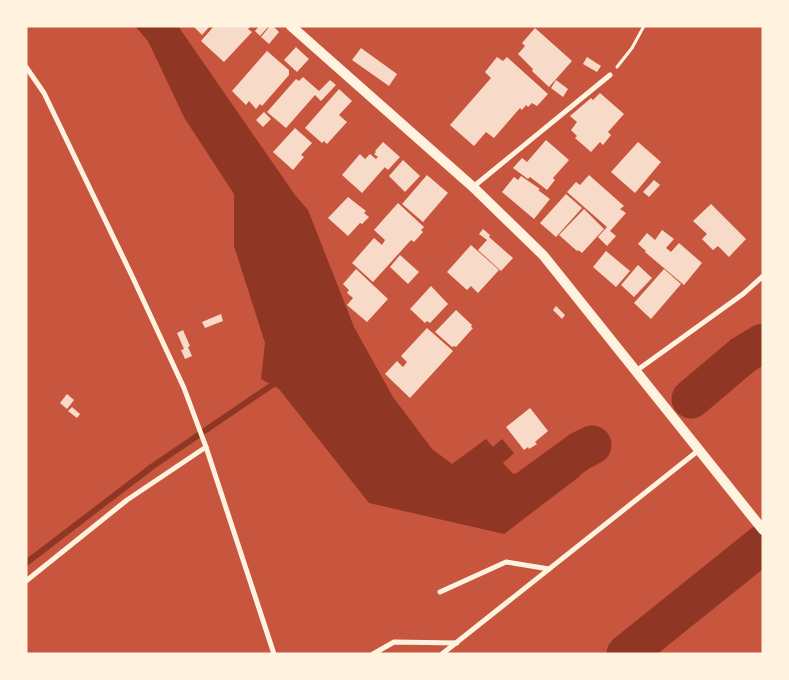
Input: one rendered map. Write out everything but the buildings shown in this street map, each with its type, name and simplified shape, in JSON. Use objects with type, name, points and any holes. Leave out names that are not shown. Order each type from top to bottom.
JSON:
[{"type":"main road","points":[[291,26],[473,187],[543,255],[763,530]]},
{"type":"street","points":[[26,67],[44,93],[184,388],[206,447],[274,654]]},
{"type":"street","points":[[473,187],[610,74]]},
{"type":"street","points":[[636,371],[743,294],[763,276]]},
{"type":"street","points":[[26,581],[127,500],[206,447]]},
{"type":"street","points":[[442,654],[699,450]]},
{"type":"street","points":[[440,592],[506,562],[549,569]]},
{"type":"street","points":[[372,654],[394,642],[457,643]]},
{"type":"path","points":[[610,74],[632,48],[644,26]]},
{"type":"shaded area","points":[[135,26],[178,26],[295,195],[308,210],[354,327],[393,397],[432,449],[452,464],[486,439],[493,447],[502,439],[514,453],[503,463],[513,474],[541,466],[562,449],[570,448],[582,460],[580,476],[504,534],[369,503],[279,389],[261,379],[265,343],[234,246],[234,194],[185,119],[148,41]]},
{"type":"waterway","points":[[691,399],[743,355],[763,343]]},
{"type":"waterway","points":[[26,563],[153,466],[278,381]]},
{"type":"waterway","points":[[532,486],[580,451],[592,445]]},
{"type":"waterway","points":[[626,654],[763,544]]}]
